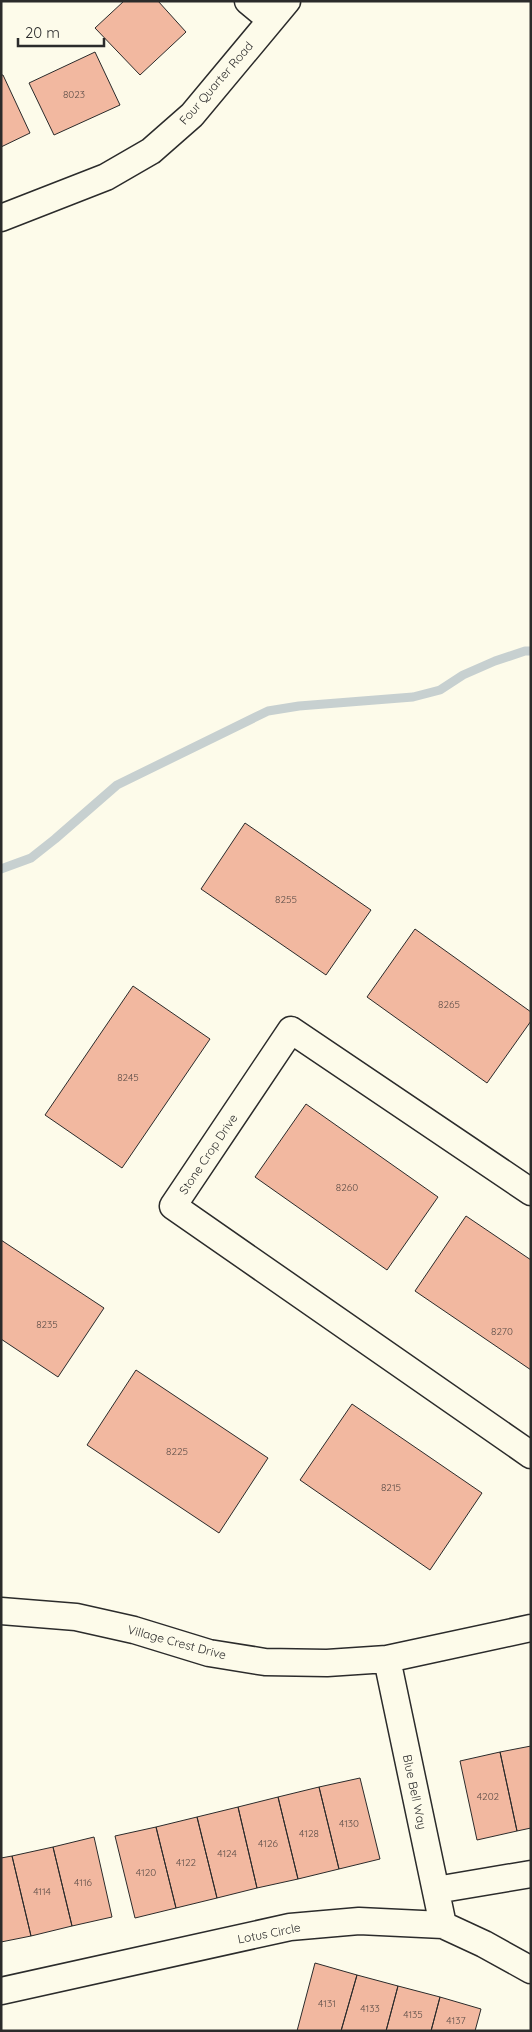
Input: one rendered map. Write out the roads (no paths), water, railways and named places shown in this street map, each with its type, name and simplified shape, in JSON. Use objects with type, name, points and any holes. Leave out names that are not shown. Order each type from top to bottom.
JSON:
[{"type":"street","points":[[248,1],[279,11]]},
{"type":"street","name":"Four Quarter Road","points":[[1,218],[106,177],[151,151],[192,115],[279,11]]},
{"type":"street","name":"Stone Crop Drive","points":[[531,1192],[291,1030],[173,1206],[531,1455]]},
{"type":"street","name":"Village Crest Drive","points":[[1,1611],[76,1617],[134,1630],[209,1653],[264,1662],[326,1663],[387,1659],[531,1628]]},
{"type":"street","name":"Blue Bell Way","points":[[387,1659],[443,1925]]},
{"type":"street","points":[[436,1890],[531,1874]]},
{"type":"street","name":"Lotus Circle","points":[[1,1991],[290,1927],[359,1921],[443,1925],[484,1944],[531,1970]]},
{"type":"waterway","points":[[1,869],[31,858],[117,785],[268,711],[299,706],[413,697],[440,690],[463,675],[495,661],[525,651],[531,651]]}]
